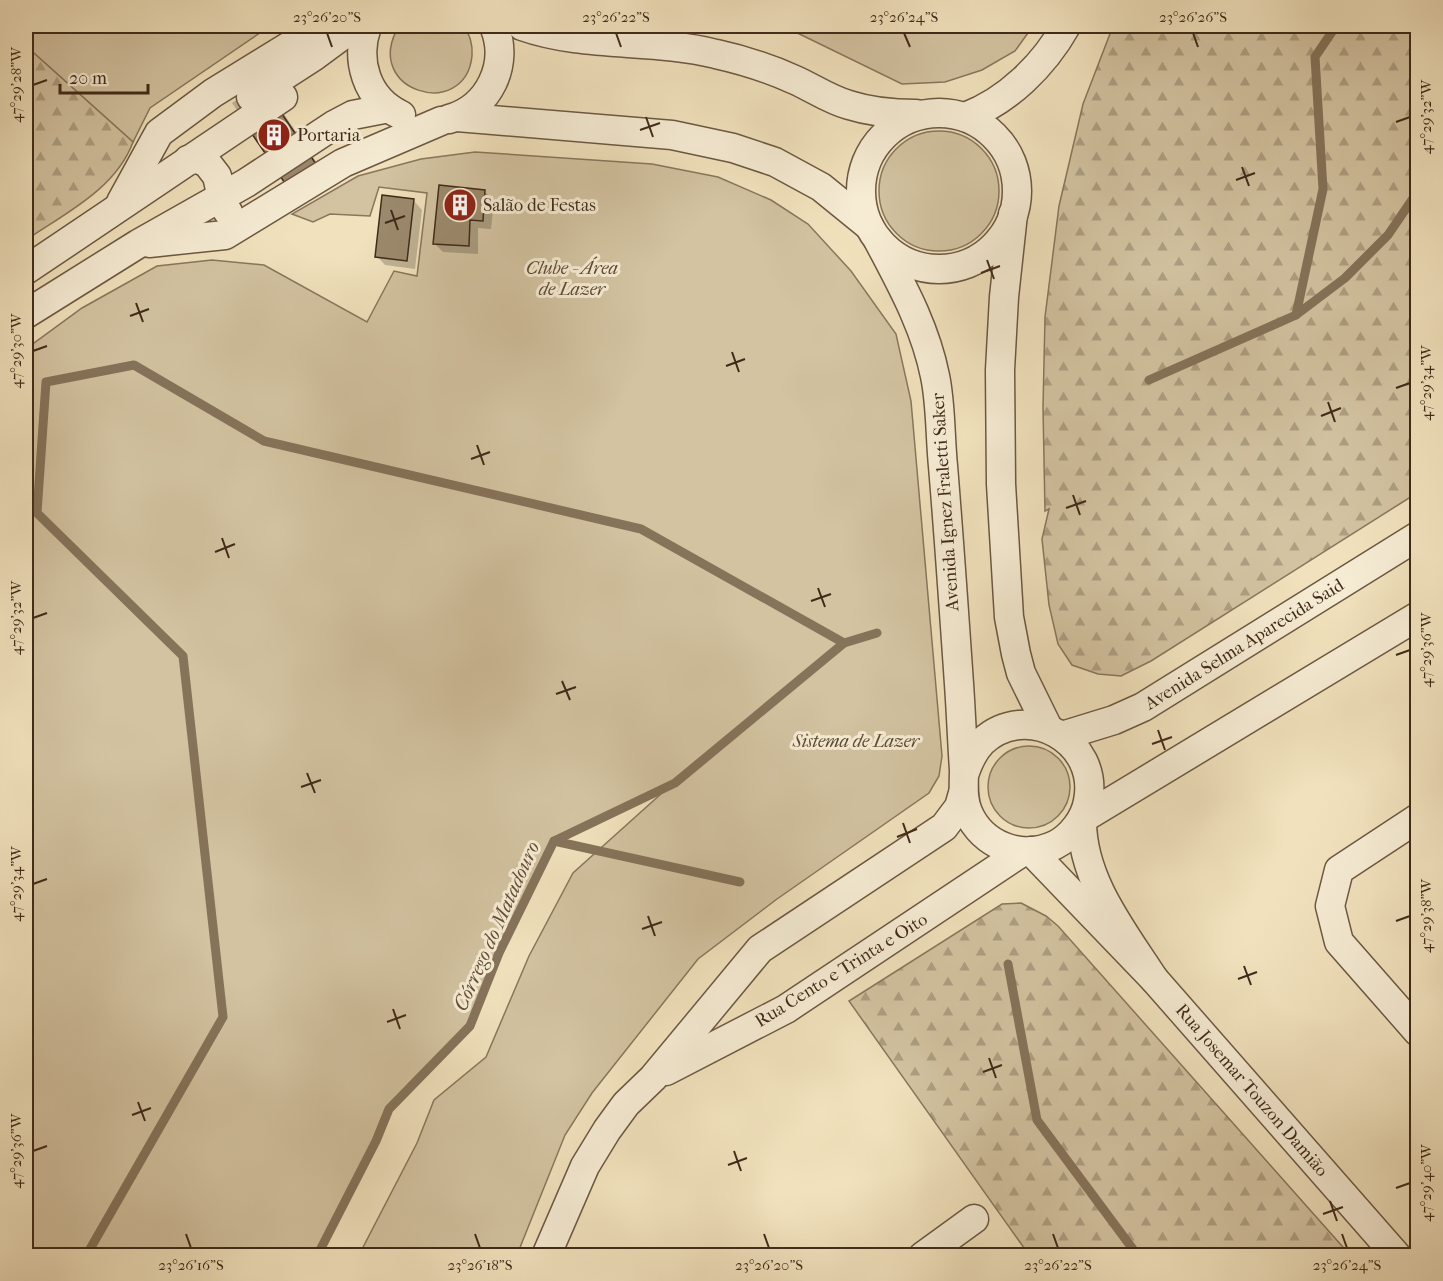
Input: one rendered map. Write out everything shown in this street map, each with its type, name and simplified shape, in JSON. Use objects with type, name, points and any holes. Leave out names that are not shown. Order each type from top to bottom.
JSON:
[{"type":"street","points":[[118,206],[159,133],[213,93],[291,45],[339,26]]},
{"type":"street","points":[[118,206],[168,152],[313,57],[355,26]]},
{"type":"street","points":[[367,26],[361,50],[362,65],[367,80],[374,93],[400,114]]},
{"type":"street","name":"Avenida Ignez Fraletti Saker","points":[[138,244],[227,217],[343,163],[471,109],[484,97],[499,67],[500,50],[494,26]]},
{"type":"street","name":"Avenida Ignez Fraletti Saker","points":[[522,26],[582,40],[669,46],[714,53],[754,63],[846,105],[883,114],[925,114]]},
{"type":"street","points":[[965,117],[992,105],[1025,78],[1045,59],[1066,26]]},
{"type":"street","points":[[26,270],[283,97]]},
{"type":"street","name":"Avenida Ignez Fraletti Saker","points":[[963,784],[946,500],[935,377],[914,308],[873,233],[860,194],[865,163],[883,136],[909,118],[925,114],[938,112],[965,117],[990,132],[1008,156],[1014,170],[1017,185],[1004,297],[1000,370],[1001,484],[1009,616],[1022,673],[1055,732]]},
{"type":"street","name":"Avenida Ignez Fraletti Saker","points":[[26,314],[179,221],[227,217],[334,125],[353,115],[400,114],[426,122],[449,119],[672,135],[733,148],[775,162],[821,188],[873,233],[890,252],[904,261],[921,267],[955,268],[986,254],[999,242],[1014,214]]},
{"type":"street","points":[[188,160],[198,159],[212,168],[217,176],[227,217]]},
{"type":"street","points":[[156,181],[155,190],[162,210],[179,221]]},
{"type":"street","name":"Avenida Selma Aparecida Said","points":[[1055,732],[1114,720],[1143,707],[1418,536]]},
{"type":"street","points":[[1082,819],[1418,616]]},
{"type":"street","points":[[546,1256],[585,1166],[626,1104],[653,1078],[760,949],[944,827],[959,807],[963,784],[970,758],[981,743],[996,732],[1012,726],[1031,724],[1055,732],[1078,750],[1086,766],[1090,784],[1088,802],[1082,819],[1071,834],[1057,844],[1040,851],[1026,851],[1004,848],[988,839],[976,826],[967,810],[963,784]]},
{"type":"street","points":[[1086,766],[1111,782],[1146,781]]},
{"type":"street","points":[[1418,818],[1339,870],[1330,906],[1339,942],[1418,1032]]},
{"type":"street","name":"Rua Josemar Touzon Damião","points":[[1082,819],[1082,838],[1098,887],[1113,916],[1154,979]]},
{"type":"street","name":"Rua Josemar Touzon Damião","points":[[1026,851],[1154,979],[1397,1256]]},
{"type":"street","name":"Rua Cento e Trinta e Oito","points":[[653,1078],[786,1009],[1026,851]]},
{"type":"street","points":[[923,1256],[974,1219]]},
{"type":"green space","points":[[26,26],[270,26],[150,108],[133,142],[26,46]]},
{"type":"green space","points":[[399,26],[462,26],[469,36],[472,48],[472,56],[465,76],[452,88],[436,93],[418,90],[403,81],[393,67],[391,49]]},
{"type":"green space","points":[[783,26],[1033,26],[1015,51],[982,70],[945,82],[902,84]]},
{"type":"green space","points":[[1113,26],[1418,26],[1417,493],[1151,661],[1121,676],[1098,674],[1072,665],[1058,644],[1049,605],[1042,539],[1049,509],[1045,511],[1043,408],[1045,317],[1059,206],[1083,104]]},
{"type":"green space","points":[[26,46],[133,142],[125,159],[102,187],[26,240]]},
{"type":"green space","points":[[939,131],[962,136],[981,149],[994,168],[999,191],[994,214],[981,233],[962,246],[939,251],[916,246],[897,233],[884,214],[879,191],[884,168],[897,149],[916,136]]},
{"type":"green space","points":[[475,152],[652,164],[718,177],[771,200],[808,224],[851,271],[896,334],[911,401],[942,756],[939,776],[929,793],[777,899],[698,959],[592,1093],[565,1135],[517,1255],[359,1255],[417,1143],[434,1100],[486,1057],[529,956],[573,873],[672,784],[555,839],[499,953],[470,1026],[389,1109],[376,1141],[317,1255],[26,1255],[26,349],[82,308],[157,266],[212,260],[264,265],[367,322],[394,271],[417,276],[427,193],[379,187],[370,216],[330,214],[313,222],[292,214],[358,176],[421,159]]},
{"type":"green space","points":[[1029,746],[1045,749],[1058,758],[1067,771],[1070,787],[1067,803],[1058,816],[1045,825],[1029,828],[1013,825],[1000,816],[991,803],[988,787],[991,771],[1000,758],[1013,749]]},
{"type":"green space","points":[[1021,903],[1046,916],[1058,926],[1350,1255],[1029,1255],[849,1001],[1002,904]]},
{"type":"building","name":"Portaria","points":[[282,114],[297,136],[267,156],[252,134]]},
{"type":"building","points":[[297,136],[318,167],[288,188],[267,156]]},
{"type":"building","name":"Salão de Festas","points":[[439,185],[485,190],[483,221],[470,220],[469,246],[433,244]]},
{"type":"building","points":[[382,195],[414,199],[407,261],[375,257]]},
{"type":"waterway","points":[[1296,315],[1323,189],[1315,57],[1336,26]]},
{"type":"waterway","name":"Córrego do Matadouro","points":[[1149,380],[1296,315],[1345,278],[1388,235],[1418,191]]},
{"type":"waterway","points":[[86,1256],[223,1017],[183,656],[37,513],[46,382],[134,365],[264,441],[641,529],[844,643]]},
{"type":"waterway","name":"Córrego do Matadouro","points":[[317,1256],[376,1141],[389,1109],[470,1026],[499,953],[554,841],[675,783],[844,643],[877,633]]},
{"type":"waterway","points":[[554,841],[740,882]]},
{"type":"waterway","points":[[1008,964],[1037,1120],[1138,1256]]},
{"type":"place","name":"Portaria","points":[[274,135]]},
{"type":"place","name":"Salão de Festas","points":[[460,205]]},
{"type":"park label","name":"Clube - Área de Lazer","points":[[572,278]]},
{"type":"park label","name":"Sistema de Lazer","points":[[856,741]]}]
